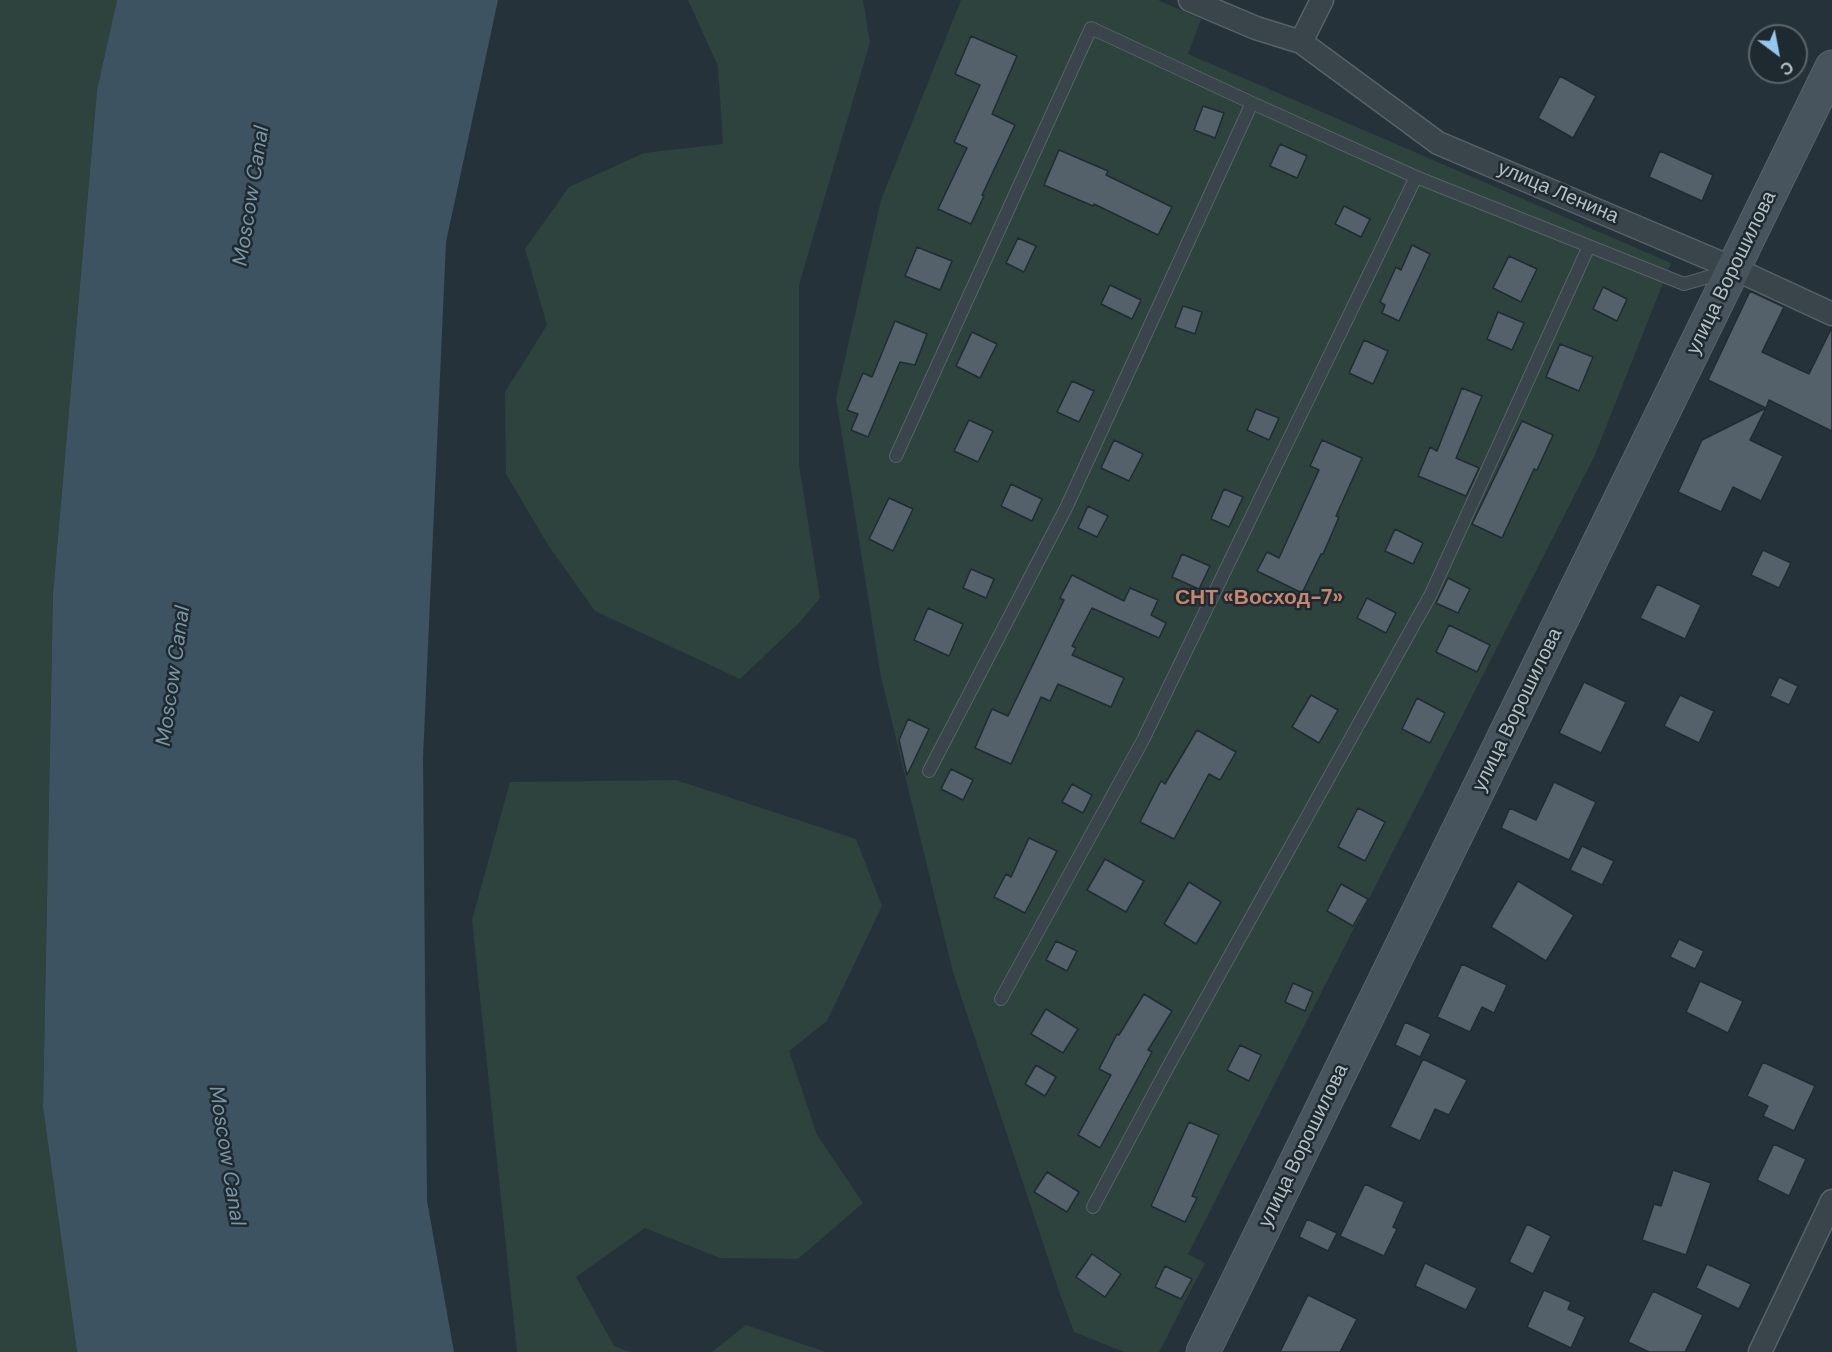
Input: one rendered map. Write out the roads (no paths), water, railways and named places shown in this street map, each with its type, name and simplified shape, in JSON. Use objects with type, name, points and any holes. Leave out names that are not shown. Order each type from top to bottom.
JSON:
[{"type":"street","name":"улица Ленина","points":[[1190,0],[1256,28],[1301,42],[1438,143],[1735,269],[1832,314]]},
{"type":"street","points":[[1301,42],[1322,0]]},
{"type":"street","name":"улица Ворошилова","points":[[1203,1352],[1832,67]]},
{"type":"street","points":[[1760,1352],[1832,1201]]},
{"type":"lane","points":[[896,456],[1091,28],[1416,177],[1684,284],[1735,269]]},
{"type":"lane","points":[[929,771],[1066,508],[1252,103]]},
{"type":"lane","points":[[1001,999],[1143,740],[1416,177]]},
{"type":"lane","points":[[1093,1208],[1169,1065],[1431,594],[1590,246]]},
{"type":"water","name":"Moscow Canal","points":[[117,0],[498,0],[446,242],[423,758],[427,1201],[454,1352],[77,1352],[43,1107],[53,594],[97,90]]},
{"type":"district","name":"СНТ «Восход-7»","points":[[1259,598]]}]
